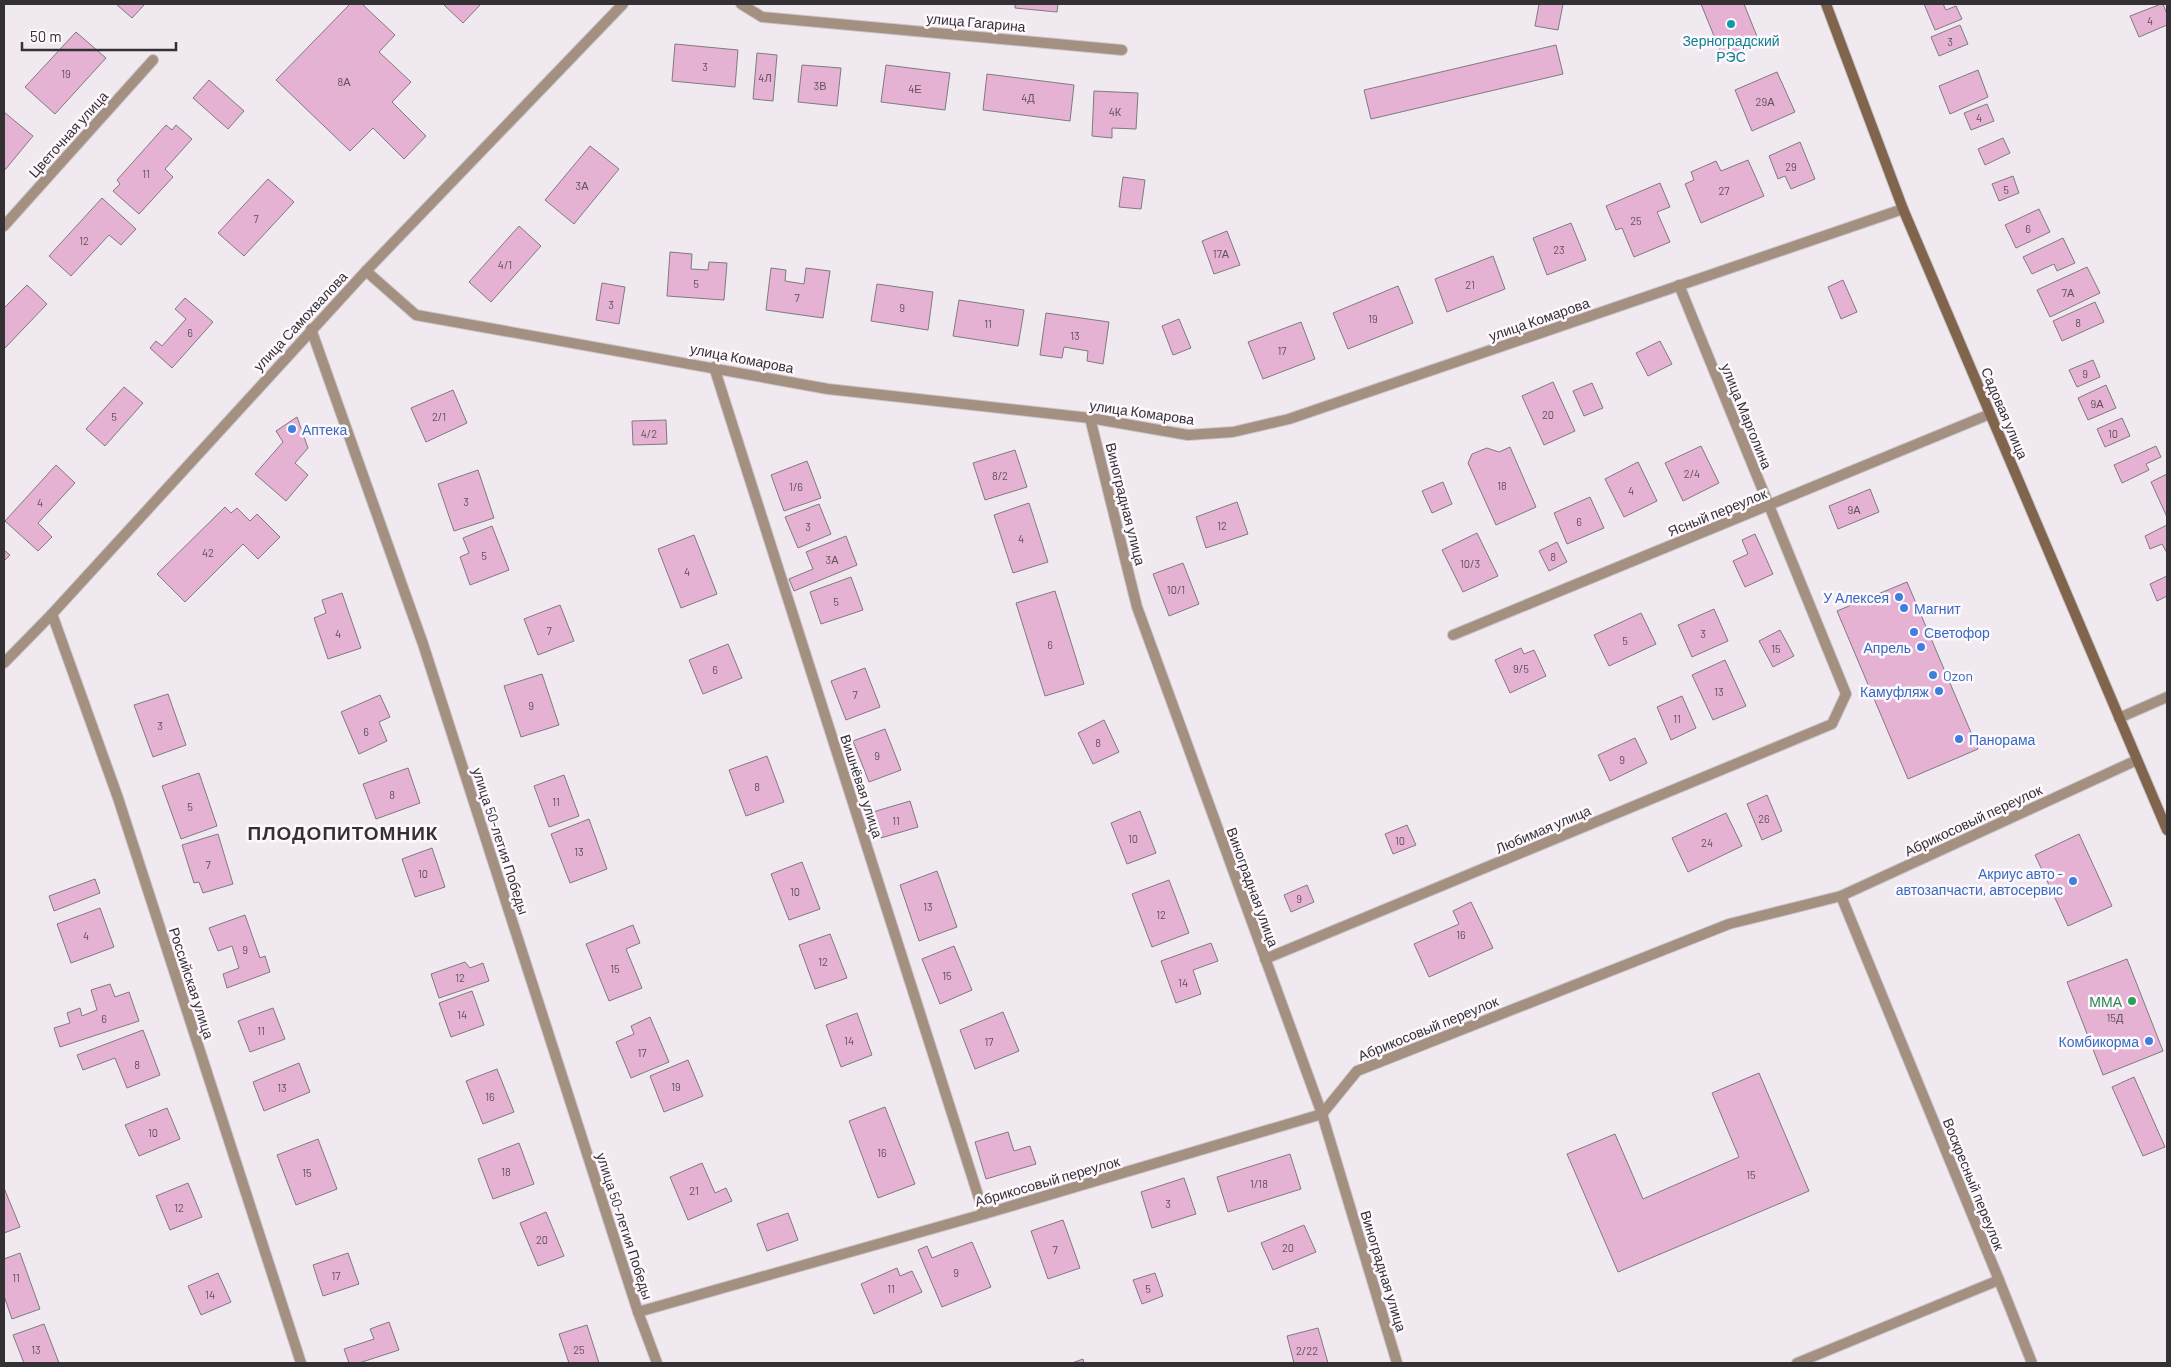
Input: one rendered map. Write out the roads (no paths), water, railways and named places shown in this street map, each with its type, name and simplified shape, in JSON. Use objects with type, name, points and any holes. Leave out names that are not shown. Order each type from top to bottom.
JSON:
[{"type":"main road","name":"Садовая улица","points":[[1826,4],[1903,209],[2167,830]]},
{"type":"street","name":"улица Самохвалова","points":[[4,663],[52,614],[311,329],[624,4]]},
{"type":"street","name":"улица Гагарина","points":[[742,4],[762,17],[1122,50]]},
{"type":"street","name":"Цветочная улица","points":[[4,226],[153,60]]},
{"type":"street","name":"улица Комарова","points":[[366,271],[416,315],[714,367],[828,389],[1090,418],[1188,435],[1233,432],[1289,419],[1903,209]]},
{"type":"street","name":"улица Марголина","points":[[1679,285],[1846,694],[1832,724]]},
{"type":"street","name":"улица 50-летия Победы","points":[[311,329],[423,644],[638,1312],[657,1363]]},
{"type":"street","name":"Вишнёвая улица","points":[[714,367],[984,1214]]},
{"type":"street","name":"Ясный переулок","points":[[1454,635],[1990,414]]},
{"type":"street","name":"Виноградная улица","points":[[1090,418],[1136,607],[1322,1114],[1397,1363]]},
{"type":"street","name":"Российская улица","points":[[52,614],[121,808],[301,1363]]},
{"type":"street","points":[[2119,718],[2167,697]]},
{"type":"street","name":"Любимая улица","points":[[1265,959],[1832,724]]},
{"type":"street","name":"Абрикосовый переулок","points":[[638,1312],[984,1214],[1322,1114],[1357,1071],[1729,924],[1841,896],[2137,760]]},
{"type":"street","name":"Воскресный переулок","points":[[1841,896],[1999,1280]]},
{"type":"street","points":[[1797,1363],[1999,1280],[2032,1363]]},
{"type":"place","name":"Зерноградский РЭС","points":[[1731,24]]},
{"type":"place","name":"Аптека","points":[[292,429]]},
{"type":"place","name":"У Алексея","points":[[1899,597]]},
{"type":"place","name":"Магнит","points":[[1904,608]]},
{"type":"place","name":"Светофор","points":[[1914,632]]},
{"type":"place","name":"Апрель","points":[[1921,647]]},
{"type":"place","name":"Ozon","points":[[1933,675]]},
{"type":"place","name":"Камуфляж","points":[[1939,691]]},
{"type":"place","name":"Панорама","points":[[1959,739]]},
{"type":"place","name":"Акриус авто - автозапчасти, автосервис","points":[[2073,881]]},
{"type":"place","name":"ММА","points":[[2132,1001]]},
{"type":"place","name":"Комбикорма","points":[[2149,1041]]},
{"type":"district","name":"ПЛОДОПИТОМНИК","points":[[343,832]]}]
